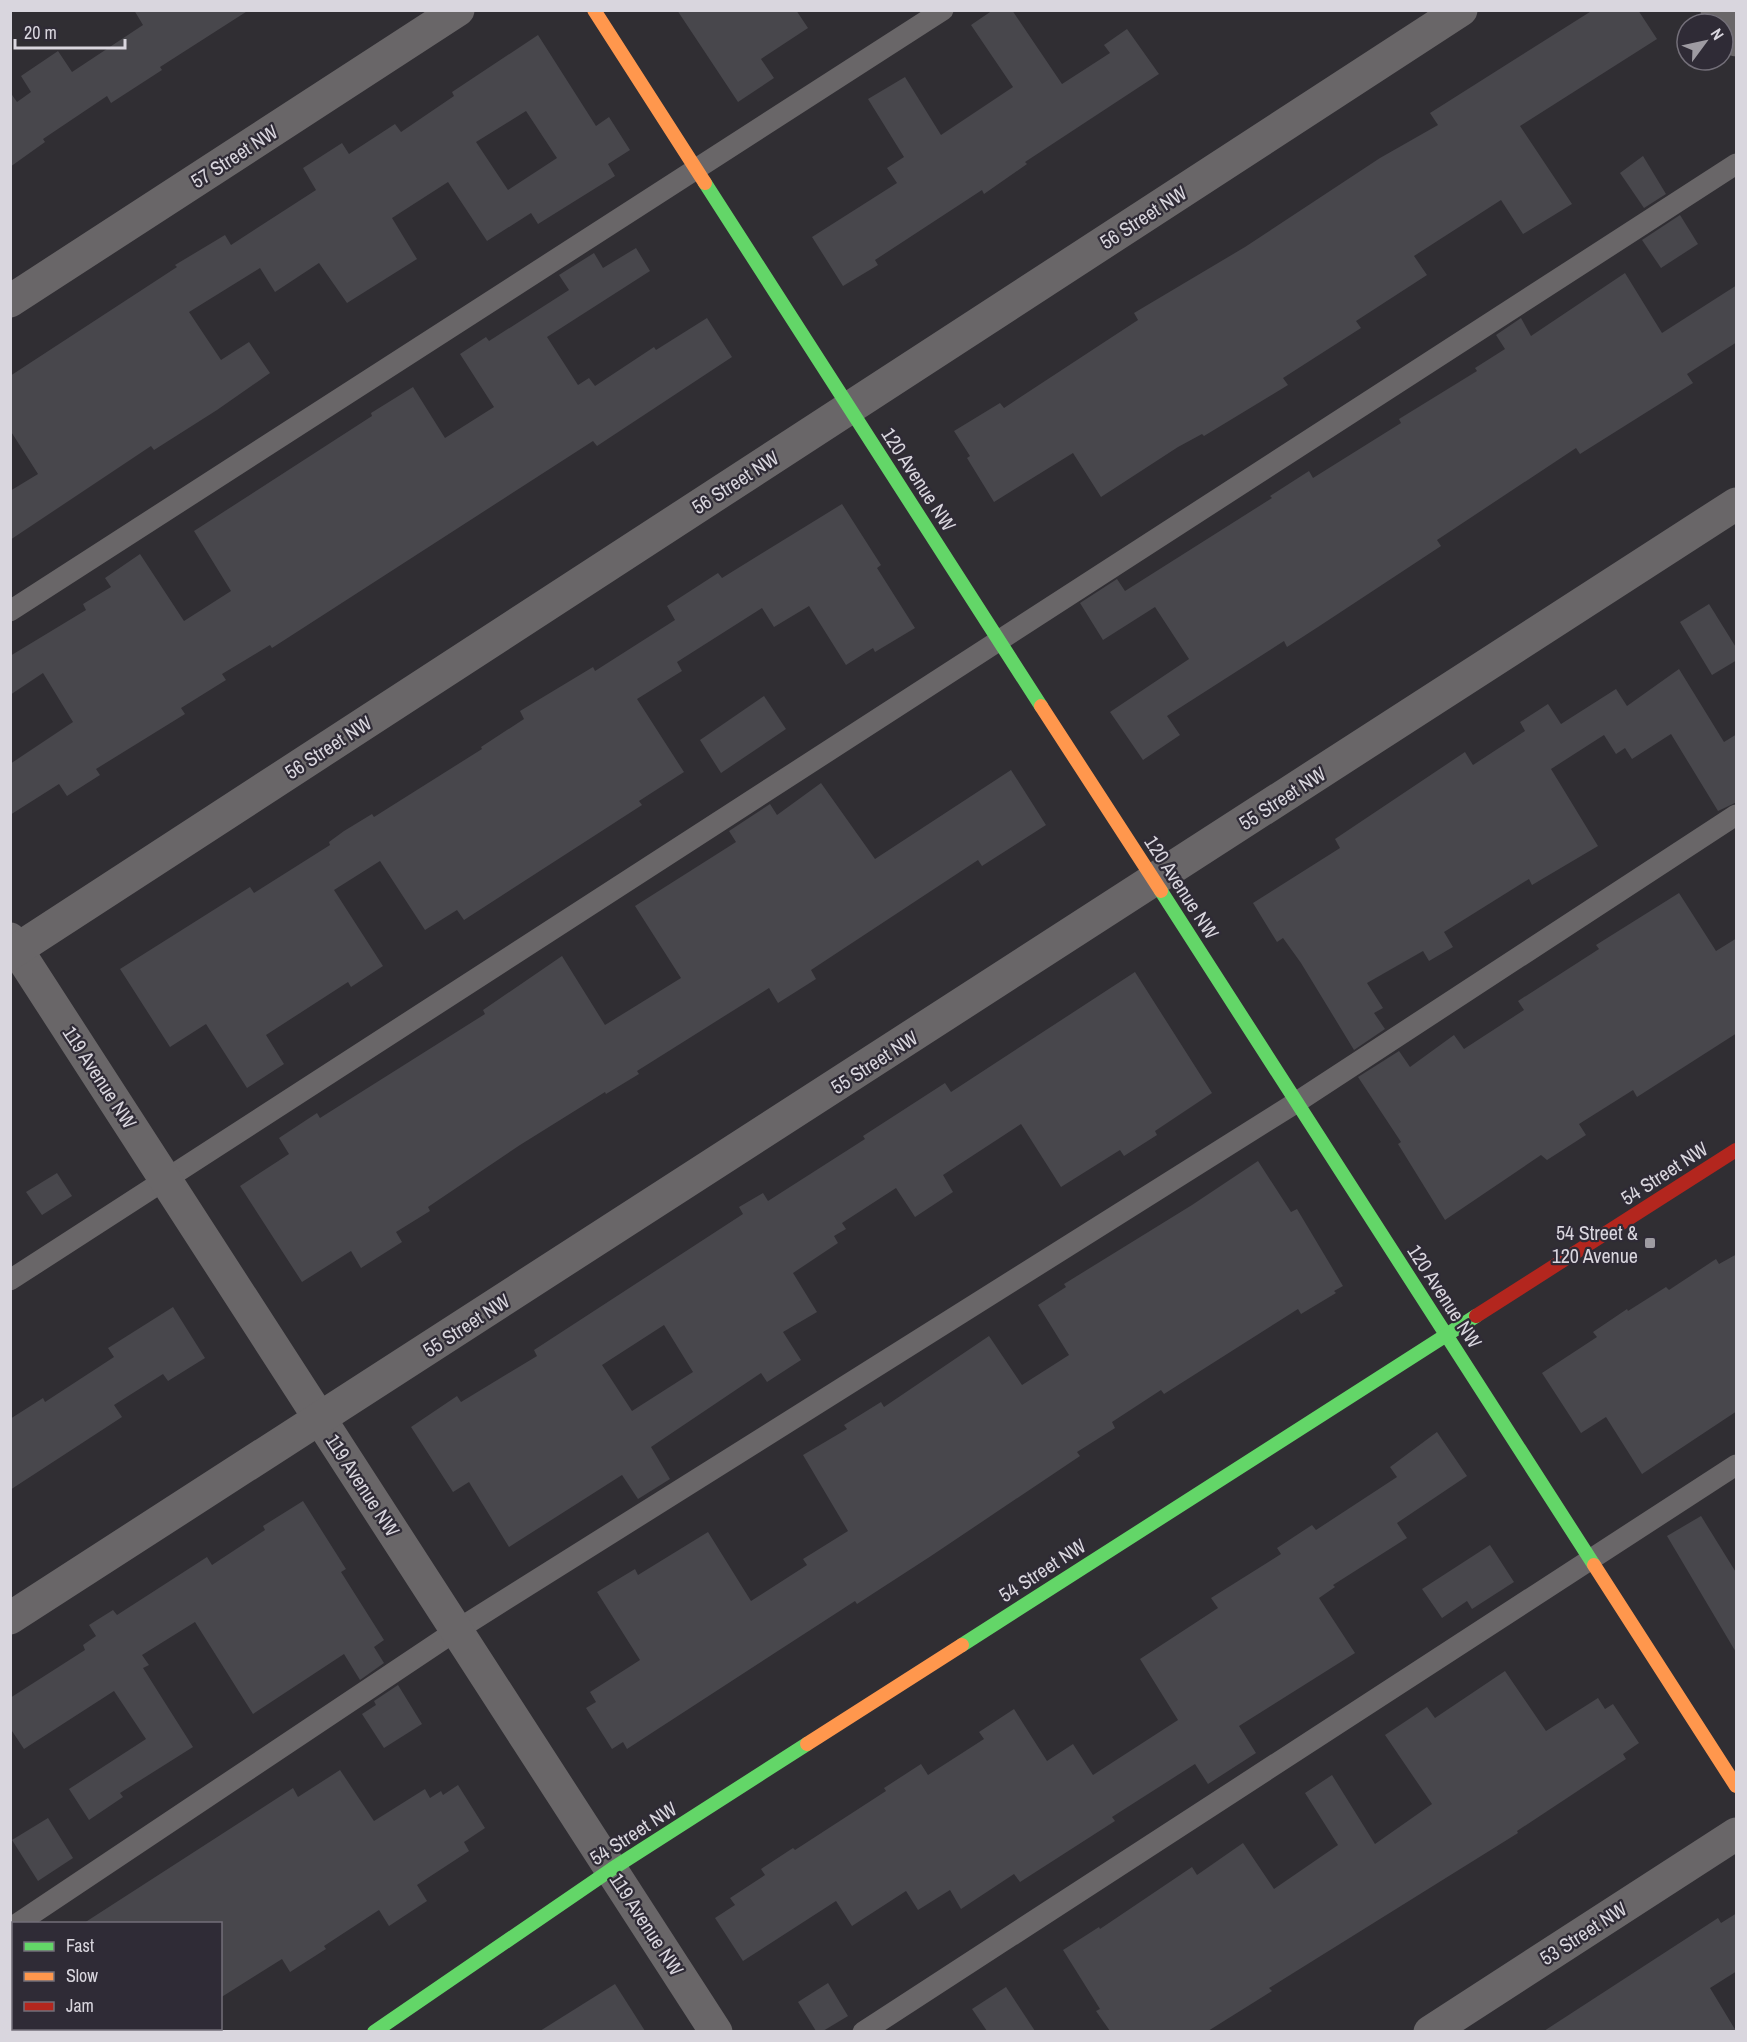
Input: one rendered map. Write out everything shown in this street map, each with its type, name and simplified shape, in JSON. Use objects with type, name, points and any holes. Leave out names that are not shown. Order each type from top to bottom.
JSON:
[{"type":"street","name":"57 Street NW","points":[[10,301],[458,10]]},
{"type":"street","name":"120 Avenue NW","points":[[594,10],[1737,1786]]},
{"type":"street","name":"56 Street NW","points":[[13,948],[1461,10]]},
{"type":"street","points":[[1717,10],[1737,40]]},
{"type":"street","name":"55 Street NW","points":[[10,1618],[1737,504]]},
{"type":"street","name":"119 Avenue NW","points":[[13,948],[167,1181],[716,2031]]},
{"type":"street","name":"54 Street NW","points":[[374,2031],[612,1869],[1737,1150]]},
{"type":"street","name":"53 Street NW","points":[[1430,2031],[1737,1834]]},
{"type":"lane","points":[[10,610],[697,171],[943,10]]},
{"type":"lane","points":[[10,1280],[167,1181],[1737,164]]},
{"type":"lane","points":[[20,1922],[457,1630],[1297,1102],[1737,815]]},
{"type":"lane","points":[[863,2031],[1737,1465]]},
{"type":"building","points":[[134,10],[249,10],[160,67],[162,70],[111,103],[107,96],[43,139],[45,142],[10,167],[10,92],[17,102],[31,92],[21,76],[58,51],[72,72],[143,25]]},
{"type":"building","points":[[677,10],[796,10],[808,28],[761,59],[774,78],[738,102]]},
{"type":"building","points":[[993,10],[1012,10],[1062,84],[1110,53],[1104,45],[1127,29],[1159,74],[1025,162],[1027,164],[984,194],[982,190],[875,260],[878,265],[843,286],[812,237],[897,183],[887,168],[904,157],[868,99],[905,77],[941,135],[1013,87],[971,25]]},
{"type":"building","points":[[1593,10],[1638,10],[1657,39],[1520,126],[1572,204],[1523,234],[1501,200],[1414,256],[1427,275],[1356,321],[1361,328],[1283,378],[1288,385],[1204,436],[1202,434],[1178,447],[1101,497],[1073,453],[994,502],[967,458],[970,456],[954,431],[1000,403],[1004,408],[1138,320],[1134,313],[1245,247],[1380,158],[1438,125],[1430,113]]},
{"type":"building","points":[[538,35],[596,126],[609,117],[630,150],[608,164],[615,176],[538,224],[531,213],[487,241],[448,182],[392,218],[417,259],[347,303],[319,263],[275,292],[260,268],[189,312],[221,360],[249,342],[270,373],[154,450],[151,446],[10,540],[10,491],[38,474],[10,430],[10,376],[177,267],[175,265],[225,235],[231,245],[316,190],[303,168],[342,143],[349,154],[395,124],[401,132],[454,96],[452,92]],"holes":[[[526,111],[557,158],[508,190],[476,142]]]},
{"type":"building","points":[[1643,156],[1666,194],[1644,208],[1620,173]]},
{"type":"building","points":[[1680,215],[1698,244],[1661,268],[1642,240]]},
{"type":"building","points":[[636,248],[650,271],[547,337],[578,385],[589,378],[595,386],[654,347],[656,350],[707,318],[732,357],[597,446],[593,441],[272,648],[270,645],[222,674],[226,680],[181,708],[185,714],[96,769],[100,775],[67,796],[59,784],[10,815],[10,764],[73,722],[43,673],[10,695],[10,656],[86,610],[83,604],[111,587],[105,578],[140,554],[184,621],[231,591],[194,531],[413,387],[445,438],[494,407],[460,354],[486,337],[489,341],[569,290],[559,275],[594,253],[603,268]]},
{"type":"building","points":[[1625,273],[1662,333],[1737,285],[1737,342],[1687,374],[1693,383],[1580,454],[1576,448],[1437,540],[1441,546],[1318,627],[1287,647],[1284,641],[1167,716],[1180,735],[1143,760],[1110,712],[1189,659],[1155,607],[1103,640],[1080,603],[1117,579],[1125,591],[1272,498],[1270,496],[1309,471],[1313,478],[1401,423],[1399,419],[1477,371],[1475,368],[1505,349],[1496,335],[1521,318],[1531,336]]},
{"type":"building","points":[[842,504],[881,565],[877,568],[915,628],[875,652],[873,648],[846,665],[809,606],[774,627],[762,608],[677,662],[682,671],[637,699],[684,772],[639,801],[642,805],[464,920],[457,910],[425,930],[380,861],[334,890],[383,966],[351,987],[348,982],[266,1035],[284,1064],[247,1088],[206,1024],[170,1047],[120,969],[250,887],[254,893],[330,845],[329,842],[344,831],[372,814],[374,817],[482,749],[481,747],[524,719],[520,711],[593,667],[595,671],[675,620],[667,606],[718,573],[722,578]]},
{"type":"building","points":[[1709,604],[1737,649],[1737,660],[1712,675],[1680,622]]},
{"type":"building","points":[[1679,669],[1724,742],[1737,734],[1737,802],[1718,811],[1671,734],[1632,759],[1625,748],[1616,754],[1604,735],[1551,769],[1598,846],[1532,885],[1529,879],[1444,932],[1453,947],[1429,961],[1423,951],[1367,983],[1383,1008],[1374,1013],[1385,1029],[1354,1050],[1301,963],[1283,938],[1277,942],[1253,903],[1340,848],[1335,839],[1465,752],[1473,765],[1525,731],[1520,722],[1548,704],[1561,724],[1616,689],[1627,706]]},
{"type":"building","points":[[764,696],[786,729],[721,773],[700,740]]},
{"type":"building","points":[[1011,770],[1046,825],[982,866],[978,860],[811,970],[816,979],[778,1003],[769,988],[637,1071],[639,1074],[606,1094],[605,1092],[520,1145],[428,1207],[430,1211],[396,1232],[402,1242],[361,1268],[351,1251],[302,1282],[240,1186],[289,1154],[279,1138],[317,1113],[320,1118],[485,1014],[483,1010],[562,956],[605,1025],[681,978],[635,906],[736,842],[729,831],[770,804],[777,815],[821,783],[875,859]]},
{"type":"building","points":[[1679,893],[1716,951],[1737,938],[1737,1033],[1637,1097],[1633,1090],[1579,1124],[1586,1135],[1547,1160],[1541,1155],[1445,1220],[1398,1144],[1401,1142],[1358,1077],[1399,1051],[1410,1067],[1454,1035],[1464,1049],[1524,1010],[1518,1001],[1599,949],[1596,945]]},
{"type":"building","points":[[1135,972],[1212,1093],[1155,1131],[1157,1135],[1124,1156],[1120,1150],[1061,1187],[1021,1124],[943,1175],[953,1192],[915,1217],[896,1188],[842,1223],[846,1229],[834,1236],[838,1243],[793,1273],[817,1312],[783,1332],[801,1360],[767,1382],[761,1373],[651,1447],[670,1479],[638,1499],[622,1475],[509,1547],[469,1482],[453,1492],[411,1427],[457,1396],[461,1402],[537,1356],[534,1350],[743,1214],[739,1207],[763,1193],[768,1201],[865,1139],[863,1136],[945,1083],[951,1092]],"holes":[[[664,1325],[693,1372],[632,1411],[602,1365]]]},
{"type":"building","points":[[1258,1161],[1291,1212],[1297,1209],[1343,1286],[1334,1291],[1336,1293],[1301,1314],[1298,1309],[1164,1394],[1161,1390],[1112,1422],[1115,1428],[1077,1452],[1080,1456],[931,1556],[857,1604],[855,1601],[627,1749],[623,1742],[612,1749],[586,1708],[596,1702],[590,1692],[640,1660],[597,1592],[635,1569],[638,1575],[708,1532],[751,1601],[807,1565],[803,1559],[848,1531],[803,1455],[847,1429],[844,1425],[881,1402],[884,1407],[989,1336],[1022,1385],[1069,1355],[1038,1305],[1066,1287],[1064,1284],[1192,1205]]},
{"type":"building","points":[[57,1173],[72,1196],[42,1215],[26,1192]]},
{"type":"building","points":[[1737,1254],[1737,1411],[1642,1474],[1606,1417],[1581,1433],[1542,1373],[1597,1337],[1593,1332],[1627,1309],[1628,1311],[1666,1287],[1669,1290],[1716,1259],[1719,1264]]},
{"type":"building","points":[[173,1307],[205,1358],[168,1381],[163,1374],[114,1405],[122,1417],[10,1490],[10,1419],[43,1398],[45,1402],[114,1357],[108,1348]]},
{"type":"building","points":[[1437,1432],[1467,1476],[1397,1523],[1407,1538],[1333,1585],[1335,1587],[1319,1598],[1355,1653],[1239,1726],[1256,1753],[1208,1784],[1195,1764],[1112,1817],[1115,1821],[1020,1882],[1014,1874],[961,1909],[950,1890],[918,1910],[906,1891],[852,1926],[836,1901],[743,1961],[715,1918],[735,1905],[730,1898],[765,1875],[761,1869],[793,1848],[795,1850],[886,1791],[884,1788],[921,1764],[928,1775],[984,1739],[979,1732],[1014,1709],[1047,1761],[1073,1744],[1093,1775],[1178,1720],[1140,1659],[1218,1608],[1211,1598],[1281,1554],[1277,1548],[1312,1525],[1316,1530],[1397,1477],[1390,1467]]},
{"type":"building","points":[[303,1501],[346,1569],[341,1572],[384,1640],[374,1647],[384,1663],[360,1680],[344,1654],[253,1714],[195,1622],[142,1655],[149,1665],[143,1668],[193,1747],[120,1793],[123,1797],[89,1820],[69,1789],[146,1739],[114,1691],[24,1749],[10,1728],[10,1698],[85,1650],[83,1645],[96,1636],[89,1625],[113,1610],[117,1615],[207,1557],[212,1565],[265,1530],[263,1526]]},
{"type":"building","points":[[1701,1516],[1737,1574],[1737,1654],[1667,1536]]},
{"type":"building","points":[[1490,1545],[1514,1582],[1472,1609],[1467,1601],[1442,1618],[1422,1589]]},
{"type":"building","points":[[1505,1671],[1546,1731],[1598,1698],[1605,1709],[1613,1704],[1639,1743],[1623,1754],[1626,1759],[1517,1831],[1518,1833],[1269,1988],[1272,1991],[1208,2031],[1110,2031],[1096,2011],[1100,2009],[1063,1950],[1099,1927],[1100,1929],[1192,1867],[1197,1875],[1243,1843],[1274,1889],[1338,1845],[1305,1793],[1332,1775],[1375,1844],[1432,1804],[1385,1735],[1427,1707],[1435,1718]]},
{"type":"building","points":[[398,1685],[422,1724],[384,1748],[362,1714],[376,1705],[374,1701]]},
{"type":"building","points":[[340,1770],[374,1821],[425,1789],[430,1798],[441,1791],[443,1795],[458,1785],[485,1828],[464,1842],[469,1851],[417,1885],[427,1901],[389,1926],[379,1910],[324,1946],[326,1949],[290,1972],[282,1959],[222,1997],[222,1922],[86,1922],[293,1788],[298,1797]]},
{"type":"building","points":[[48,1818],[73,1858],[38,1881],[12,1840]]},
{"type":"building","points":[[1737,1913],[1737,1971],[1710,1988],[1736,2031],[1544,2031],[1718,1918],[1721,1923]]},
{"type":"building","points":[[828,1983],[848,2016],[823,2031],[816,2031],[798,2002]]},
{"type":"building","points":[[615,1984],[645,2031],[540,2031]]},
{"type":"building","points":[[1006,1987],[1035,2031],[987,2031],[972,2009]]},
{"type":"traffic: fast","points":[[705,183],[1041,706]]},
{"type":"traffic: fast","points":[[1161,891],[1594,1565]]},
{"type":"traffic: fast","points":[[962,1645],[1476,1316]]},
{"type":"traffic: fast","points":[[374,2032],[612,1869],[807,1744]]},
{"type":"traffic: slow","points":[[594,10],[705,183]]},
{"type":"traffic: slow","points":[[1041,706],[1161,891]]},
{"type":"traffic: slow","points":[[1594,1565],[1736,1786]]},
{"type":"traffic: slow","points":[[807,1744],[962,1645]]},
{"type":"traffic: jam","points":[[1476,1316],[1736,1150]]},
{"type":"place","name":"54 Street & 120 Avenue","points":[[1650,1243]]}]
